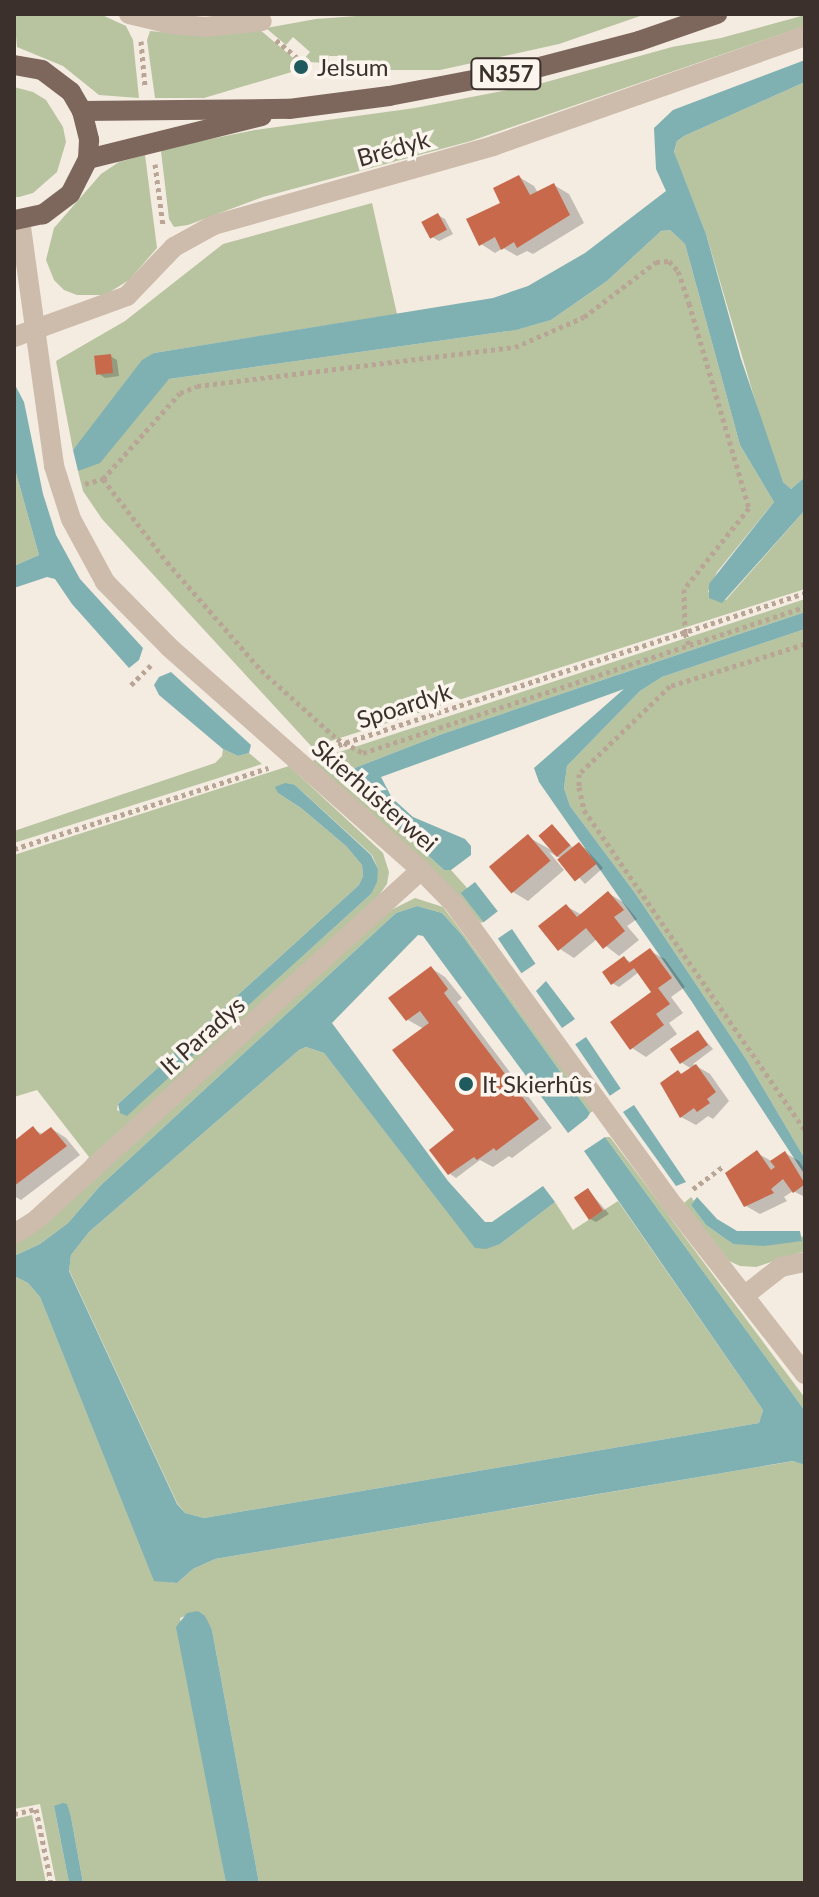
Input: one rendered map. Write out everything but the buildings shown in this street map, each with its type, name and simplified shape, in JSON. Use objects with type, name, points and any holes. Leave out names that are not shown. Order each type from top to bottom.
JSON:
[{"type":"main road","name":"Brédyk","points":[[88,159],[289,109],[389,96],[536,68],[639,41],[717,14]]},
{"type":"main road","points":[[14,65],[42,70],[58,80],[82,111],[89,140],[88,159],[70,194],[43,214],[17,220]]},
{"type":"main road","name":"Brédyk","points":[[82,111],[289,109]]},
{"type":"street","points":[[129,14],[171,24],[205,27],[262,21]]},
{"type":"street","name":"Brédyk","points":[[14,337],[127,296],[174,247],[214,225],[493,146],[805,36]]},
{"type":"street","name":"Skierhústerwei","points":[[17,220],[37,329],[50,442],[61,491],[93,563],[118,598],[421,870],[482,938],[673,1204],[805,1374]]},
{"type":"street","name":"It Paradys","points":[[14,1234],[36,1220],[421,870]]},
{"type":"street","points":[[744,1296],[781,1267],[805,1262]]},
{"type":"path","points":[[262,21],[263,29],[307,66]]},
{"type":"path","points":[[61,491],[103,479],[168,403],[188,389],[515,347],[584,317],[656,262],[669,261],[678,271],[689,303],[749,508],[684,589],[685,633],[689,645]]},
{"type":"path","points":[[103,479],[167,562],[261,670],[346,743],[363,753],[805,607]]},
{"type":"path","name":"Spoardyk","points":[[14,849],[805,593]]},
{"type":"path","points":[[805,644],[670,686],[579,774],[579,787],[584,810],[805,1130]]},
{"type":"path","points":[[673,1204],[724,1166]]},
{"type":"path","points":[[14,1814],[36,1809],[51,1883]]},
{"type":"green space","points":[[14,14],[100,14],[126,26],[133,40],[139,98],[99,95],[63,66],[17,47]]},
{"type":"green space","points":[[384,14],[646,14],[559,44],[440,70],[347,70],[342,68],[342,56],[329,56],[329,63],[307,62],[303,60],[310,52],[293,37],[286,45],[266,28],[316,19]]},
{"type":"green space","points":[[805,15],[805,26],[471,141],[263,197],[188,225],[174,227],[169,219],[161,151],[171,147],[255,130],[415,108],[539,84],[672,47],[721,38]]},
{"type":"green space","points":[[259,29],[305,68],[204,98],[155,98],[147,40],[150,31],[185,34]]},
{"type":"green space","points":[[805,82],[805,477],[791,489],[783,482],[768,444],[706,234],[674,153],[677,141],[684,136]]},
{"type":"green space","points":[[14,87],[33,92],[46,100],[63,127],[66,142],[57,172],[33,193],[19,197],[14,197]]},
{"type":"green space","points":[[145,155],[157,248],[129,280],[105,295],[77,295],[64,290],[54,280],[46,260],[54,228],[101,174],[119,162]]},
{"type":"green space","points":[[372,203],[397,314],[154,353],[73,450],[56,361],[125,321],[223,244]]},
{"type":"green space","points":[[670,230],[685,244],[740,445],[774,502],[717,572],[708,592],[726,600],[805,510],[805,589],[312,747],[102,519],[83,491],[78,471],[169,379],[515,330],[551,320],[607,281],[661,231]]},
{"type":"green space","points":[[14,466],[39,555],[14,566]]},
{"type":"green space","points":[[805,599],[805,612],[442,734],[347,771],[351,784],[444,870],[451,870],[468,889],[462,894],[485,921],[481,923],[424,861],[312,761]]},
{"type":"green space","points":[[805,629],[805,1159],[746,1059],[635,893],[570,806],[564,788],[567,766],[640,691],[662,677]]},
{"type":"green space","points":[[223,749],[238,756],[249,753],[262,764],[14,843],[14,831],[215,763],[222,756]]},
{"type":"green space","points":[[289,766],[383,853],[389,872],[387,884],[374,902],[83,1164],[89,1157],[37,1090],[14,1097],[14,855]],"holes":[[[295,785],[372,855],[378,869],[371,894],[127,1115],[117,1110],[118,1104],[359,885],[363,876],[362,865],[346,846],[278,793]]]},
{"type":"green space","points":[[415,898],[443,907],[593,1111],[590,1113],[462,935],[442,913],[417,906],[396,913],[100,1186],[68,1223],[40,1244],[14,1256],[14,1241],[385,913]]},
{"type":"green space","points":[[306,1047],[324,1053],[475,1247],[500,1244],[555,1202],[573,1230],[618,1201],[763,1410],[759,1423],[204,1518],[185,1513],[177,1503],[69,1270],[71,1255],[89,1232]]},
{"type":"green space","points":[[605,1137],[610,1137],[805,1398],[805,1411]]},
{"type":"green space","points":[[691,1197],[694,1201],[691,1205],[706,1225],[733,1244],[802,1241],[801,1237],[805,1236],[805,1251],[756,1267],[740,1266],[729,1261],[684,1203]]},
{"type":"green space","points":[[14,1276],[28,1283],[40,1297],[154,1580],[177,1583],[193,1569],[215,1559],[794,1461],[805,1465],[805,1883],[259,1883],[212,1630],[198,1611],[180,1618],[226,1883],[83,1883],[71,1817],[54,1806],[69,1883],[56,1883],[40,1804],[14,1809]]},
{"type":"green space","points":[[32,1815],[46,1883],[14,1883],[14,1819]]},
{"type":"water","points":[[805,60],[805,82],[684,136],[677,141],[674,152],[706,234],[741,359],[783,482],[791,489],[805,477],[805,510],[722,603],[709,598],[709,584],[774,502],[740,445],[685,244],[670,230],[661,231],[607,281],[551,320],[516,330],[169,379],[100,463],[78,471],[73,450],[142,360],[154,353],[493,298],[528,286],[585,253],[666,191],[656,169],[654,128],[673,110]]},
{"type":"water","points":[[14,383],[24,402],[43,494],[56,535],[80,579],[143,648],[139,660],[129,668],[72,604],[55,579],[47,577],[14,588],[14,566],[39,555],[14,466]]},
{"type":"water","points":[[805,612],[805,629],[662,677],[640,691],[567,766],[564,788],[570,806],[635,893],[746,1059],[805,1159],[805,1175],[692,1002],[539,782],[534,768],[624,689],[381,777],[392,798],[413,817],[465,839],[471,846],[471,855],[451,870],[444,870],[351,784],[347,771],[442,734]]},
{"type":"water","points":[[171,672],[251,745],[249,753],[238,756],[223,749],[159,695],[154,685],[159,677]]},
{"type":"water","points":[[285,783],[295,785],[371,855],[378,869],[377,882],[371,894],[127,1116],[120,1113],[118,1104],[359,885],[363,876],[362,865],[346,846],[278,793],[275,787]]},
{"type":"water","points":[[475,882],[498,911],[484,922],[461,893]]},
{"type":"water","points":[[417,906],[442,913],[462,935],[590,1113],[587,1118],[568,1133],[423,936],[418,935],[332,1023],[448,1181],[485,1222],[492,1222],[543,1186],[555,1202],[500,1244],[486,1249],[475,1248],[324,1053],[306,1047],[299,1050],[89,1232],[71,1255],[69,1271],[177,1504],[185,1513],[204,1518],[759,1423],[763,1410],[584,1151],[605,1137],[805,1411],[805,1465],[793,1461],[215,1559],[193,1569],[177,1583],[154,1581],[40,1297],[28,1283],[14,1276],[14,1256],[40,1244],[68,1223],[100,1186],[396,913]]},
{"type":"water","points":[[512,929],[535,964],[521,973],[498,939]]},
{"type":"water","points":[[546,981],[575,1019],[562,1028],[536,991]]},
{"type":"water","points":[[586,1037],[621,1088],[610,1096],[575,1044]]},
{"type":"water","points":[[634,1105],[686,1182],[676,1186],[623,1112]]},
{"type":"water","points":[[697,1197],[717,1219],[737,1231],[800,1231],[802,1241],[764,1246],[733,1244],[706,1225],[691,1205]]},
{"type":"water","points":[[198,1611],[205,1616],[212,1630],[259,1883],[226,1883],[176,1627],[187,1613]]},
{"type":"water","points":[[67,1804],[71,1817],[83,1883],[69,1883],[54,1806]]},
{"type":"place","name":"Jelsum","points":[[301,67]]},
{"type":"place","name":"It Skierhûs","points":[[466,1084]]}]
